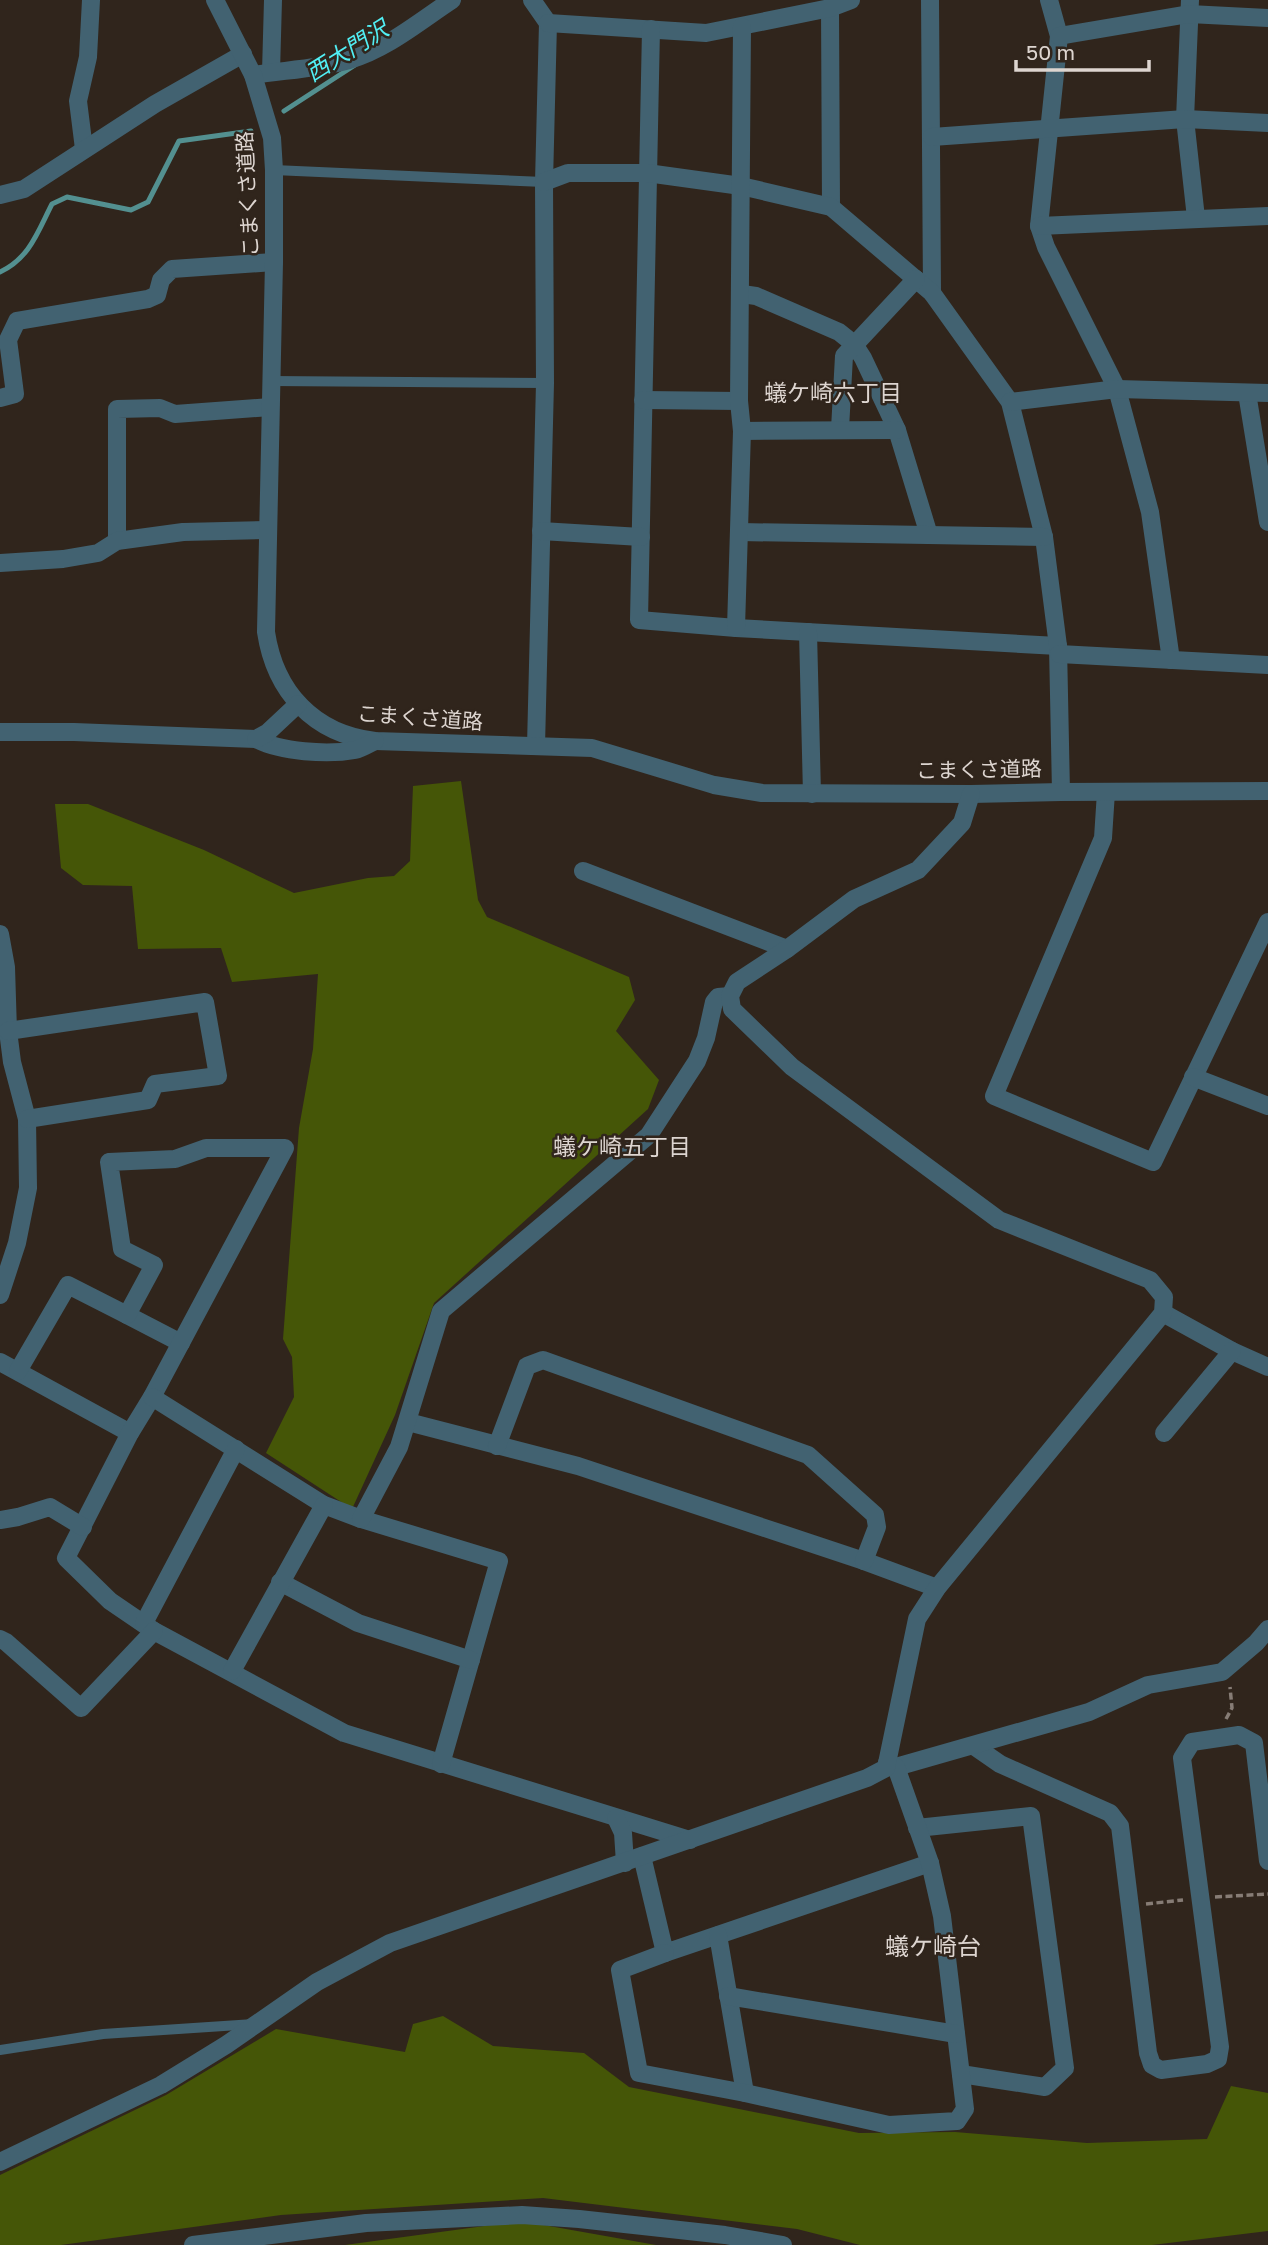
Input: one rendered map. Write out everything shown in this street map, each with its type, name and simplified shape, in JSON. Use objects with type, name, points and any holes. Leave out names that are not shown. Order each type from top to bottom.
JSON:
[{"type":"street","points":[[84,149],[78,101],[88,57],[91,0]]},
{"type":"street","name":"こまくさ道路","points":[[215,0],[253,75],[272,138],[274,262],[266,632],[268,649],[279,674],[298,704],[313,719],[344,735],[375,741],[592,748],[714,785],[762,793],[1268,791]]},
{"type":"street","points":[[271,72],[273,0]]},
{"type":"street","points":[[253,75],[350,60],[379,47],[452,0]]},
{"type":"street","points":[[532,0],[548,23],[544,181],[545,383],[536,746]]},
{"type":"street","points":[[548,23],[706,33],[830,8],[851,0]]},
{"type":"street","points":[[930,0],[932,293]]},
{"type":"street","points":[[1049,0],[1059,36],[1039,226],[1046,247],[1117,389],[1150,512],[1171,660]]},
{"type":"street","points":[[1059,36],[1189,7],[1268,18]]},
{"type":"street","points":[[1189,7],[1185,119],[1196,218]]},
{"type":"street","points":[[830,8],[831,207]]},
{"type":"street","points":[[736,628],[740,532],[742,27]]},
{"type":"street","points":[[651,29],[639,620],[1268,665]]},
{"type":"street","points":[[0,194],[23,190],[155,104],[243,54]]},
{"type":"street","points":[[932,137],[1185,119],[1268,123]]},
{"type":"street","points":[[544,181],[568,173],[647,173],[741,186],[831,207],[932,293],[1010,402],[1044,537],[1058,650],[1061,792]]},
{"type":"street","points":[[1039,226],[1268,216]]},
{"type":"street","points":[[0,398],[15,394],[8,340],[18,321],[148,299],[158,295],[161,280],[172,270],[274,262]]},
{"type":"street","points":[[840,429],[844,356],[916,279]]},
{"type":"street","points":[[742,294],[756,296],[839,332],[855,344],[897,430],[929,535]]},
{"type":"street","points":[[1010,402],[1117,389],[1268,393]]},
{"type":"street","points":[[1247,393],[1268,522]]},
{"type":"street","points":[[643,400],[739,401]]},
{"type":"street","points":[[117,541],[117,409],[160,408],[175,414],[270,407]]},
{"type":"street","points":[[741,431],[897,430]]},
{"type":"street","points":[[0,563],[98,553],[117,541],[183,532],[267,530]]},
{"type":"street","points":[[541,531],[641,537]]},
{"type":"street","points":[[740,532],[1044,537]]},
{"type":"street","points":[[808,632],[812,794]]},
{"type":"street","points":[[256,739],[267,733],[298,704]]},
{"type":"street","points":[[0,732],[256,739],[286,750],[356,750],[375,741]]},
{"type":"street","points":[[1106,792],[1103,838],[994,1096],[1153,1162],[1268,922]]},
{"type":"street","points":[[930,1863],[620,1970],[639,2073],[889,2125],[957,2121],[965,2109],[942,1916],[930,1863],[891,1765],[918,1619],[937,1588],[1163,1313],[1164,1297],[1150,1280],[999,1220],[792,1067],[732,1009],[730,996],[737,982],[854,899],[918,870],[962,822],[971,794]]},
{"type":"street","points":[[583,871],[787,949]]},
{"type":"street","points":[[0,934],[6,967],[12,1062],[27,1119],[28,1188],[17,1243],[0,1295]]},
{"type":"street","points":[[361,1519],[399,1447],[441,1311],[649,1135],[697,1061],[706,1038],[714,1003],[719,997],[730,996]]},
{"type":"street","points":[[8,1031],[205,1002],[218,1076],[156,1084],[148,1100],[27,1119]]},
{"type":"street","points":[[1193,1077],[1268,1105]]},
{"type":"street","points":[[127,1315],[154,1265],[122,1249],[109,1162],[175,1159],[206,1148],[285,1148],[152,1397],[130,1433],[66,1558],[110,1601],[149,1627],[344,1733],[690,1840]]},
{"type":"street","points":[[18,1371],[68,1285],[181,1343]]},
{"type":"street","points":[[1163,1313],[1232,1351],[1268,1367]]},
{"type":"street","points":[[1164,1433],[1232,1351]]},
{"type":"street","points":[[497,1446],[527,1366],[543,1360],[808,1455],[875,1515],[877,1527],[864,1561]]},
{"type":"street","points":[[0,1362],[130,1433]]},
{"type":"street","points":[[152,1397],[324,1505],[499,1562],[441,1764]]},
{"type":"street","points":[[408,1422],[578,1466],[937,1588]]},
{"type":"street","points":[[0,1639],[81,1708],[149,1627],[236,1449]]},
{"type":"street","points":[[232,1671],[324,1505]]},
{"type":"street","points":[[0,1520],[50,1507],[83,1527]]},
{"type":"street","points":[[280,1581],[358,1623],[471,1660]]},
{"type":"street","points":[[0,2162],[161,2085],[226,2045],[317,1982],[390,1943],[867,1778],[891,1765],[974,1746],[1089,1712],[1148,1685],[1222,1672],[1268,1629]]},
{"type":"street","points":[[974,1746],[1000,1763],[1110,1813],[1120,1826],[1148,2053],[1152,2065],[1161,2070],[1207,2064],[1218,2059],[1220,2047],[1182,1758],[1192,1742],[1239,1735],[1254,1743],[1268,1861]]},
{"type":"street","points":[[917,1828],[1031,1816],[1065,2068],[1045,2087],[961,2074]]},
{"type":"street","points":[[616,1818],[623,1833],[625,1863]]},
{"type":"street","points":[[642,1856],[665,1953]]},
{"type":"street","points":[[718,1935],[745,2093]]},
{"type":"street","points":[[728,1996],[956,2034]]},
{"type":"street","points":[[193,2245],[366,2222],[522,2215],[712,2234],[783,2245]]},
{"type":"lane","points":[[274,170],[544,181]]},
{"type":"lane","points":[[270,381],[545,383]]},
{"type":"lane","points":[[0,2050],[103,2034],[257,2024]]},
{"type":"path","points":[[1220,1729],[1232,1708],[1231,1689]]},
{"type":"green space","points":[[461,781],[478,900],[487,917],[629,977],[635,1000],[616,1031],[659,1080],[648,1109],[434,1303],[395,1415],[352,1509],[266,1453],[294,1397],[292,1357],[283,1339],[299,1128],[313,1049],[318,974],[232,982],[221,948],[138,949],[132,886],[83,885],[61,868],[55,804],[88,804],[204,850],[294,893],[368,878],[394,876],[410,861],[413,786]]},
{"type":"green space","points":[[443,2016],[493,2046],[584,2053],[629,2087],[859,2133],[955,2132],[1087,2143],[1207,2139],[1231,2086],[1268,2093],[1268,2231],[1152,2245],[860,2245],[797,2229],[543,2198],[281,2215],[61,2245],[0,2245],[0,2175],[166,2095],[276,2029],[405,2052],[413,2024]]},
{"type":"green space","points":[[521,2221],[656,2245],[345,2245]]},
{"type":"waterway","name":"西大門沢","points":[[284,111],[355,65]]},
{"type":"waterway","name":"西大門沢","points":[[0,272],[26,251],[52,204],[67,197],[131,210],[148,202],[179,141],[251,131]]},
{"type":"district","name":"蟻ケ崎六丁目","points":[[833,393]]},
{"type":"district","name":"蟻ケ崎五丁目","points":[[622,1147]]},
{"type":"district","name":"蟻ケ崎台","points":[[933,1947]]}]
